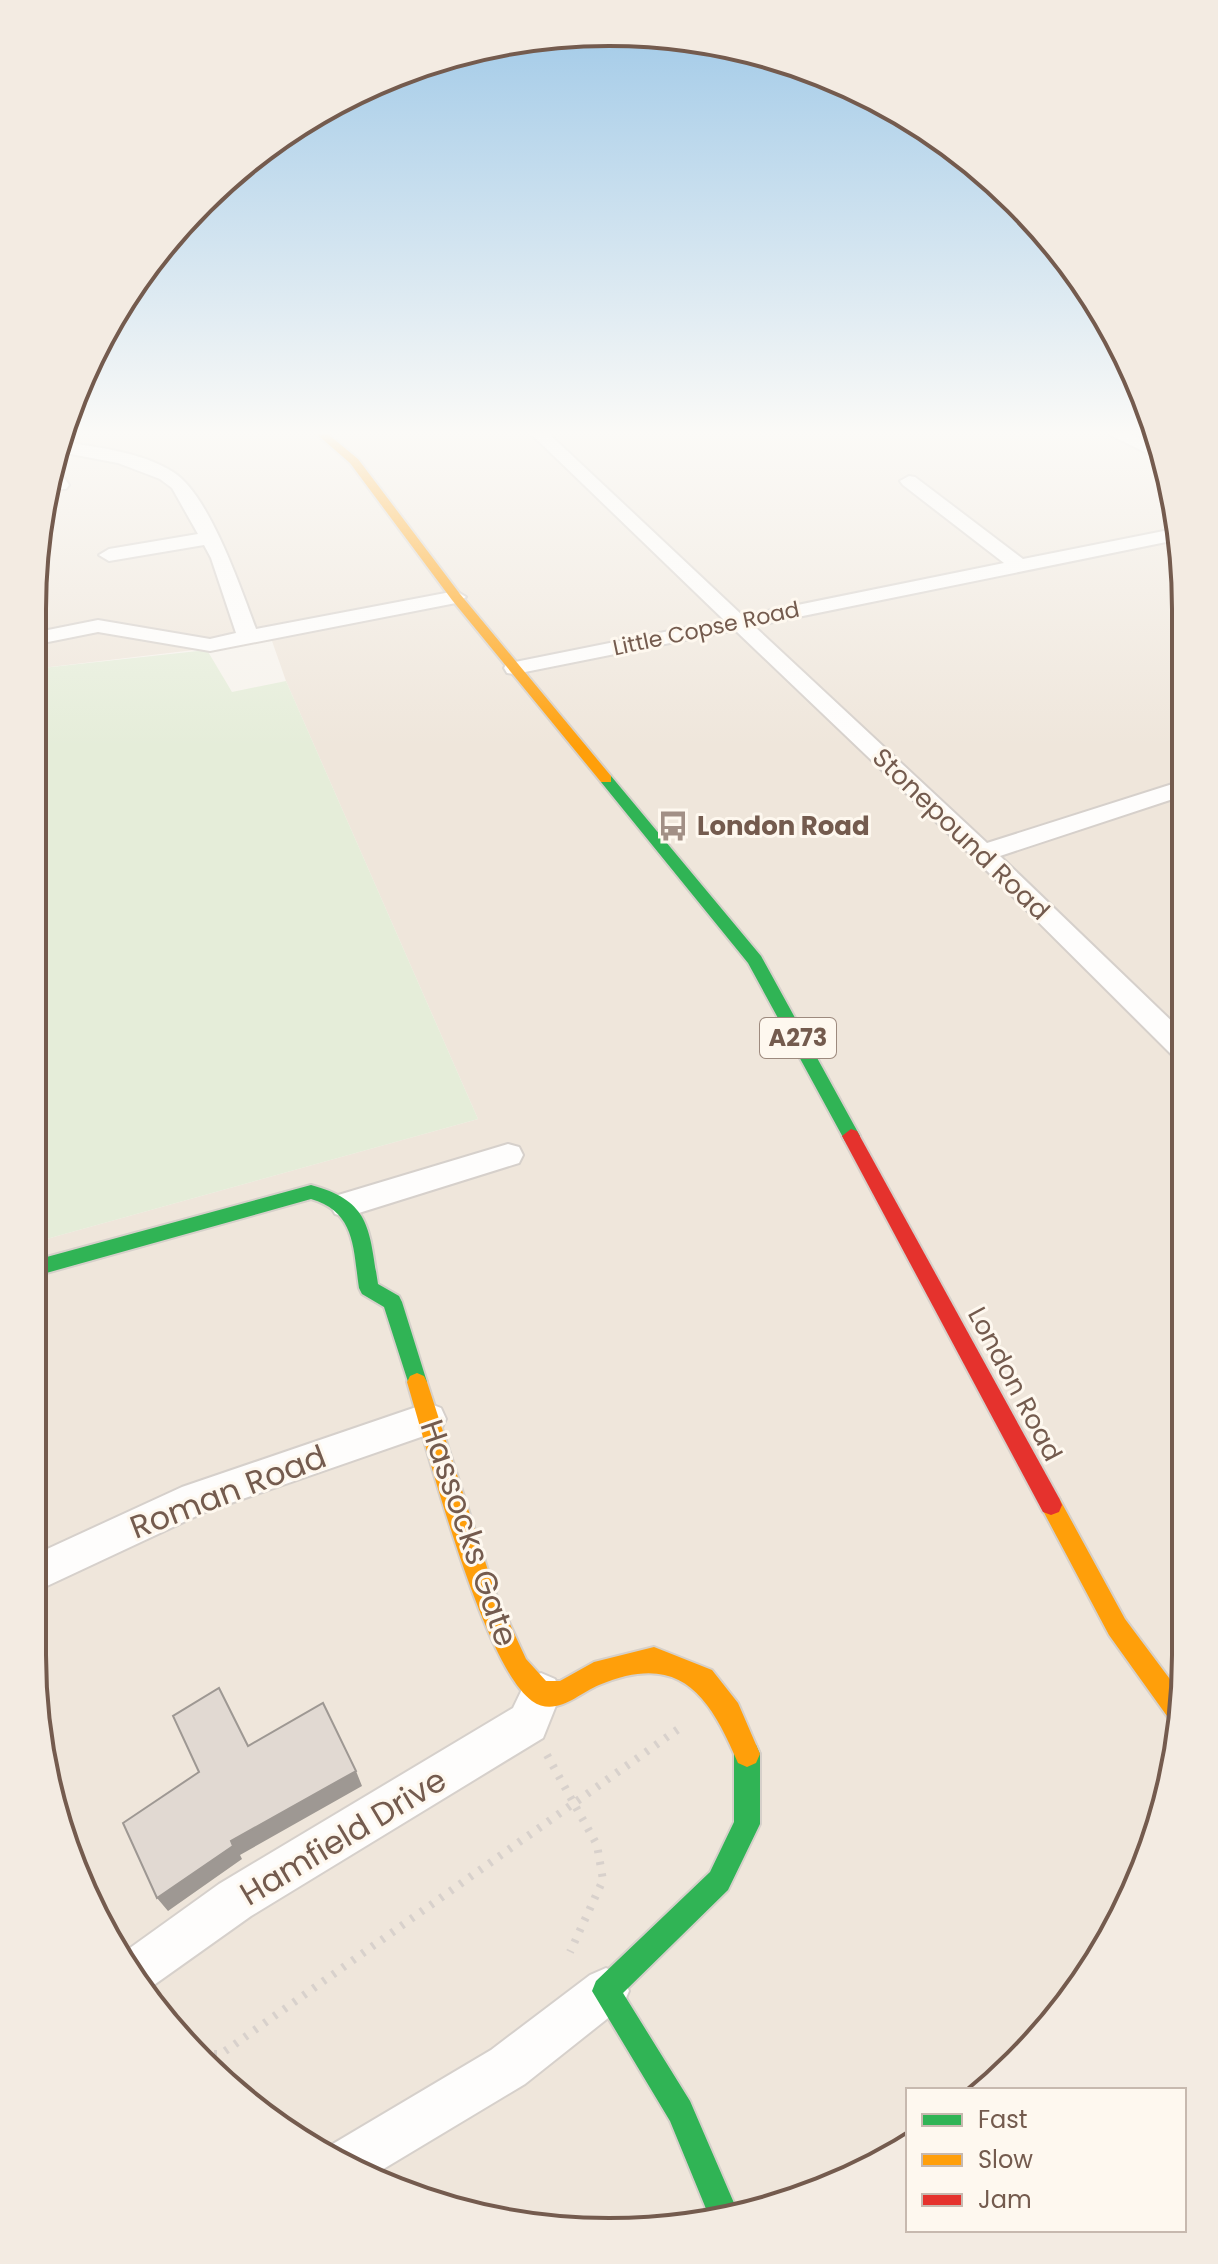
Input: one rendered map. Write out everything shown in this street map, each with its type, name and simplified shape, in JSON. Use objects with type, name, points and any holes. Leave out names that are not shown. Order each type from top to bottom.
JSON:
[{"type":"main road","name":"London Road","points":[[410,536],[456,597],[755,960],[1117,1627],[1170,1699]]},
{"type":"main road","points":[[46,1265],[311,1192],[330,1195],[346,1205]]},
{"type":"main road","name":"Hassocks Gate","points":[[346,1205],[353,1219],[369,1288],[392,1302],[484,1593],[534,1708]]},
{"type":"main road","points":[[534,1708],[594,1674],[654,1659],[703,1679],[729,1712],[749,1759],[747,1824],[719,1881],[594,2000],[680,2111],[720,2207]]},
{"type":"street","name":"Stonepound Road","points":[[647,536],[983,853],[1172,1038]]},
{"type":"street","points":[[980,536],[1017,564]]},
{"type":"street","name":"Little Copse Road","points":[[515,668],[1167,536]]},
{"type":"street","points":[[109,555],[209,538],[221,558],[248,637]]},
{"type":"street","points":[[46,636],[98,626],[210,645],[456,597]]},
{"type":"street","points":[[983,853],[1172,791]]},
{"type":"street","points":[[346,1205],[508,1155]]},
{"type":"street","name":"Roman Road","points":[[46,1568],[195,1499],[428,1419]]},
{"type":"street","name":"Hamfield Drive","points":[[141,1968],[235,1900],[534,1708]]},
{"type":"street","points":[[355,2158],[508,2067],[594,2000]]},
{"type":"path","points":[[212,2054],[221,2054],[720,1700]]},
{"type":"path","points":[[534,1708],[597,1845],[603,1880],[567,1958],[562,1976],[594,2000]]},
{"type":"shaded area","points":[[51,536],[1167,536],[1172,609],[1172,1655],[1167,1728],[1153,1801],[1129,1870],[1097,1936],[1056,1998],[1007,2053],[968,2088],[906,2088],[906,2133],[858,2160],[790,2188],[755,2199],[682,2213],[646,2217],[572,2217],[463,2199],[360,2160],[327,2143],[266,2102],[186,2026],[162,1998],[121,1936],[76,1836],[57,1765],[47,1692],[46,1239],[478,1119],[286,681],[272,641],[46,667],[47,572]]},
{"type":"green space","points":[[207,650],[232,692],[286,681],[478,1119],[46,1239],[46,668]]},
{"type":"building","points":[[219,1688],[248,1746],[323,1703],[356,1771],[231,1841],[233,1846],[157,1898],[123,1823],[199,1772],[173,1716]]},
{"type":"traffic: fast","points":[[606,779],[755,960],[851,1136]]},
{"type":"traffic: fast","points":[[46,1265],[311,1192],[329,1197],[342,1204],[357,1226],[369,1288],[392,1302],[417,1382]]},
{"type":"traffic: fast","points":[[720,2207],[680,2111],[606,1991],[719,1881],[747,1824],[747,1754]]},
{"type":"traffic: slow","points":[[410,536],[456,597],[606,779]]},
{"type":"traffic: slow","points":[[417,1382],[484,1593],[517,1667],[541,1693],[563,1693],[594,1674],[654,1659],[703,1679],[729,1712],[747,1754]]},
{"type":"traffic: slow","points":[[1051,1505],[1117,1627],[1170,1699]]},
{"type":"traffic: jam","points":[[851,1136],[1051,1505]]},
{"type":"place","name":"London Road","points":[[673,826]]}]
